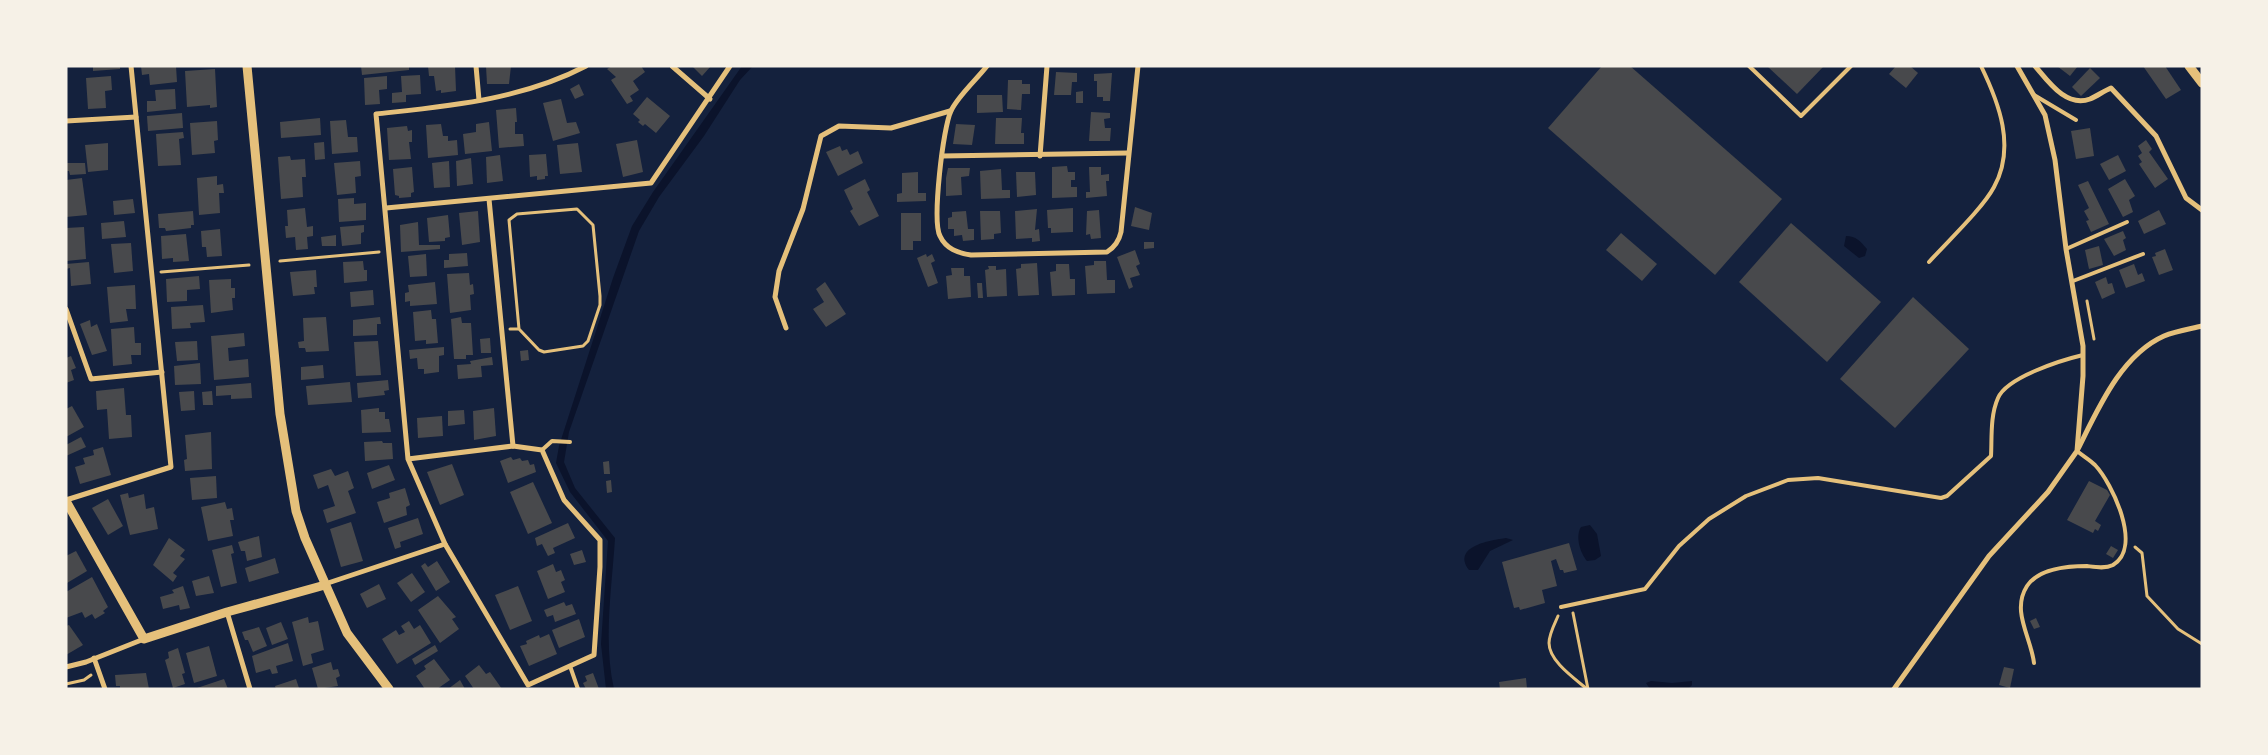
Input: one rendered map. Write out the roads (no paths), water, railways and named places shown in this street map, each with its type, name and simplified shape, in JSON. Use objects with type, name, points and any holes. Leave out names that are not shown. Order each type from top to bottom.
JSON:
[{"type":"street","points":[[131,66],[172,467],[66,500],[144,639]]},
{"type":"street","points":[[247,66],[280,414],[296,511],[325,585],[347,633],[389,689]]},
{"type":"street","points":[[476,66],[480,100]]},
{"type":"street","points":[[408,459],[513,446],[542,450],[564,500],[600,540],[594,655],[528,684],[445,544],[408,459],[376,114],[520,94],[564,78],[586,66]]},
{"type":"street","points":[[672,66],[710,99]]},
{"type":"street","points":[[386,208],[651,183],[710,99],[730,66]]},
{"type":"street","points":[[987,66],[950,111],[942,156],[936,227],[941,239],[950,249],[971,255],[1107,252],[1113,248],[1119,241],[1121,232],[1138,66]]},
{"type":"street","points":[[1040,156],[1047,66]]},
{"type":"street","points":[[2017,66],[2045,115],[2051,142],[2066,249],[2073,281],[2083,355],[2077,451]]},
{"type":"street","points":[[2035,66],[2050,85],[2068,98],[2079,101],[2090,99],[2111,88],[2156,136],[2186,198],[2202,210]]},
{"type":"street","points":[[2189,66],[2202,83]]},
{"type":"street","points":[[786,328],[775,297],[779,271],[803,208],[821,136],[839,126],[890,128],[950,111]]},
{"type":"street","points":[[66,122],[136,117]]},
{"type":"street","points":[[942,156],[1040,156],[1128,153]]},
{"type":"street","points":[[489,199],[513,446]]},
{"type":"street","points":[[66,309],[92,379],[162,372]]},
{"type":"street","points":[[1894,689],[1989,556],[2048,492],[2077,451],[2111,389],[2141,350],[2164,336],[2202,326]]},
{"type":"street","points":[[66,667],[227,612],[325,585],[445,544]]},
{"type":"street","points":[[227,612],[250,689]]},
{"type":"street","points":[[94,658],[105,689]]},
{"type":"lane","points":[[1749,66],[1800,116],[1851,66]]},
{"type":"lane","points":[[1929,262],[1994,187],[2002,164],[2004,142],[2002,119],[1997,102],[1981,66]]},
{"type":"lane","points":[[2034,95],[2076,120]]},
{"type":"lane","points":[[2066,249],[2127,222]]},
{"type":"lane","points":[[2073,281],[2143,254]]},
{"type":"lane","points":[[1562,607],[1645,589],[1679,546],[1709,519],[1746,496],[1781,482],[1818,478],[1941,498],[1947,496],[1991,456],[1994,410],[1999,396],[2013,383],[2034,372],[2065,359],[2083,355]]},
{"type":"lane","points":[[542,450],[552,441],[570,442]]},
{"type":"lane","points":[[2034,663],[2031,644],[2020,612],[2027,585],[2041,574],[2062,567],[2106,567],[2114,564],[2123,553],[2124,544],[2119,503],[2109,484],[2094,465],[2077,451]]},
{"type":"lane","points":[[570,666],[578,689]]},
{"type":"water","points":[[742,66],[753,66],[740,80],[704,136],[659,197],[639,231],[569,432],[564,462],[575,488],[615,538],[609,633],[609,652],[614,689],[606,689],[601,644],[608,541],[570,492],[556,463],[559,446],[613,278],[632,226],[653,192]]},
{"type":"water","points":[[1846,236],[1855,238],[1867,249],[1865,256],[1859,258],[1844,246]]},
{"type":"water","points":[[1590,525],[1597,534],[1601,556],[1595,560],[1587,561],[1580,549],[1578,535],[1581,527]]},
{"type":"water","points":[[1506,538],[1513,540],[1490,551],[1478,570],[1469,570],[1465,562],[1465,555],[1469,550],[1492,540]]},
{"type":"water","points":[[1651,681],[1672,683],[1692,681],[1692,685],[1688,689],[1650,689],[1646,683]]}]
